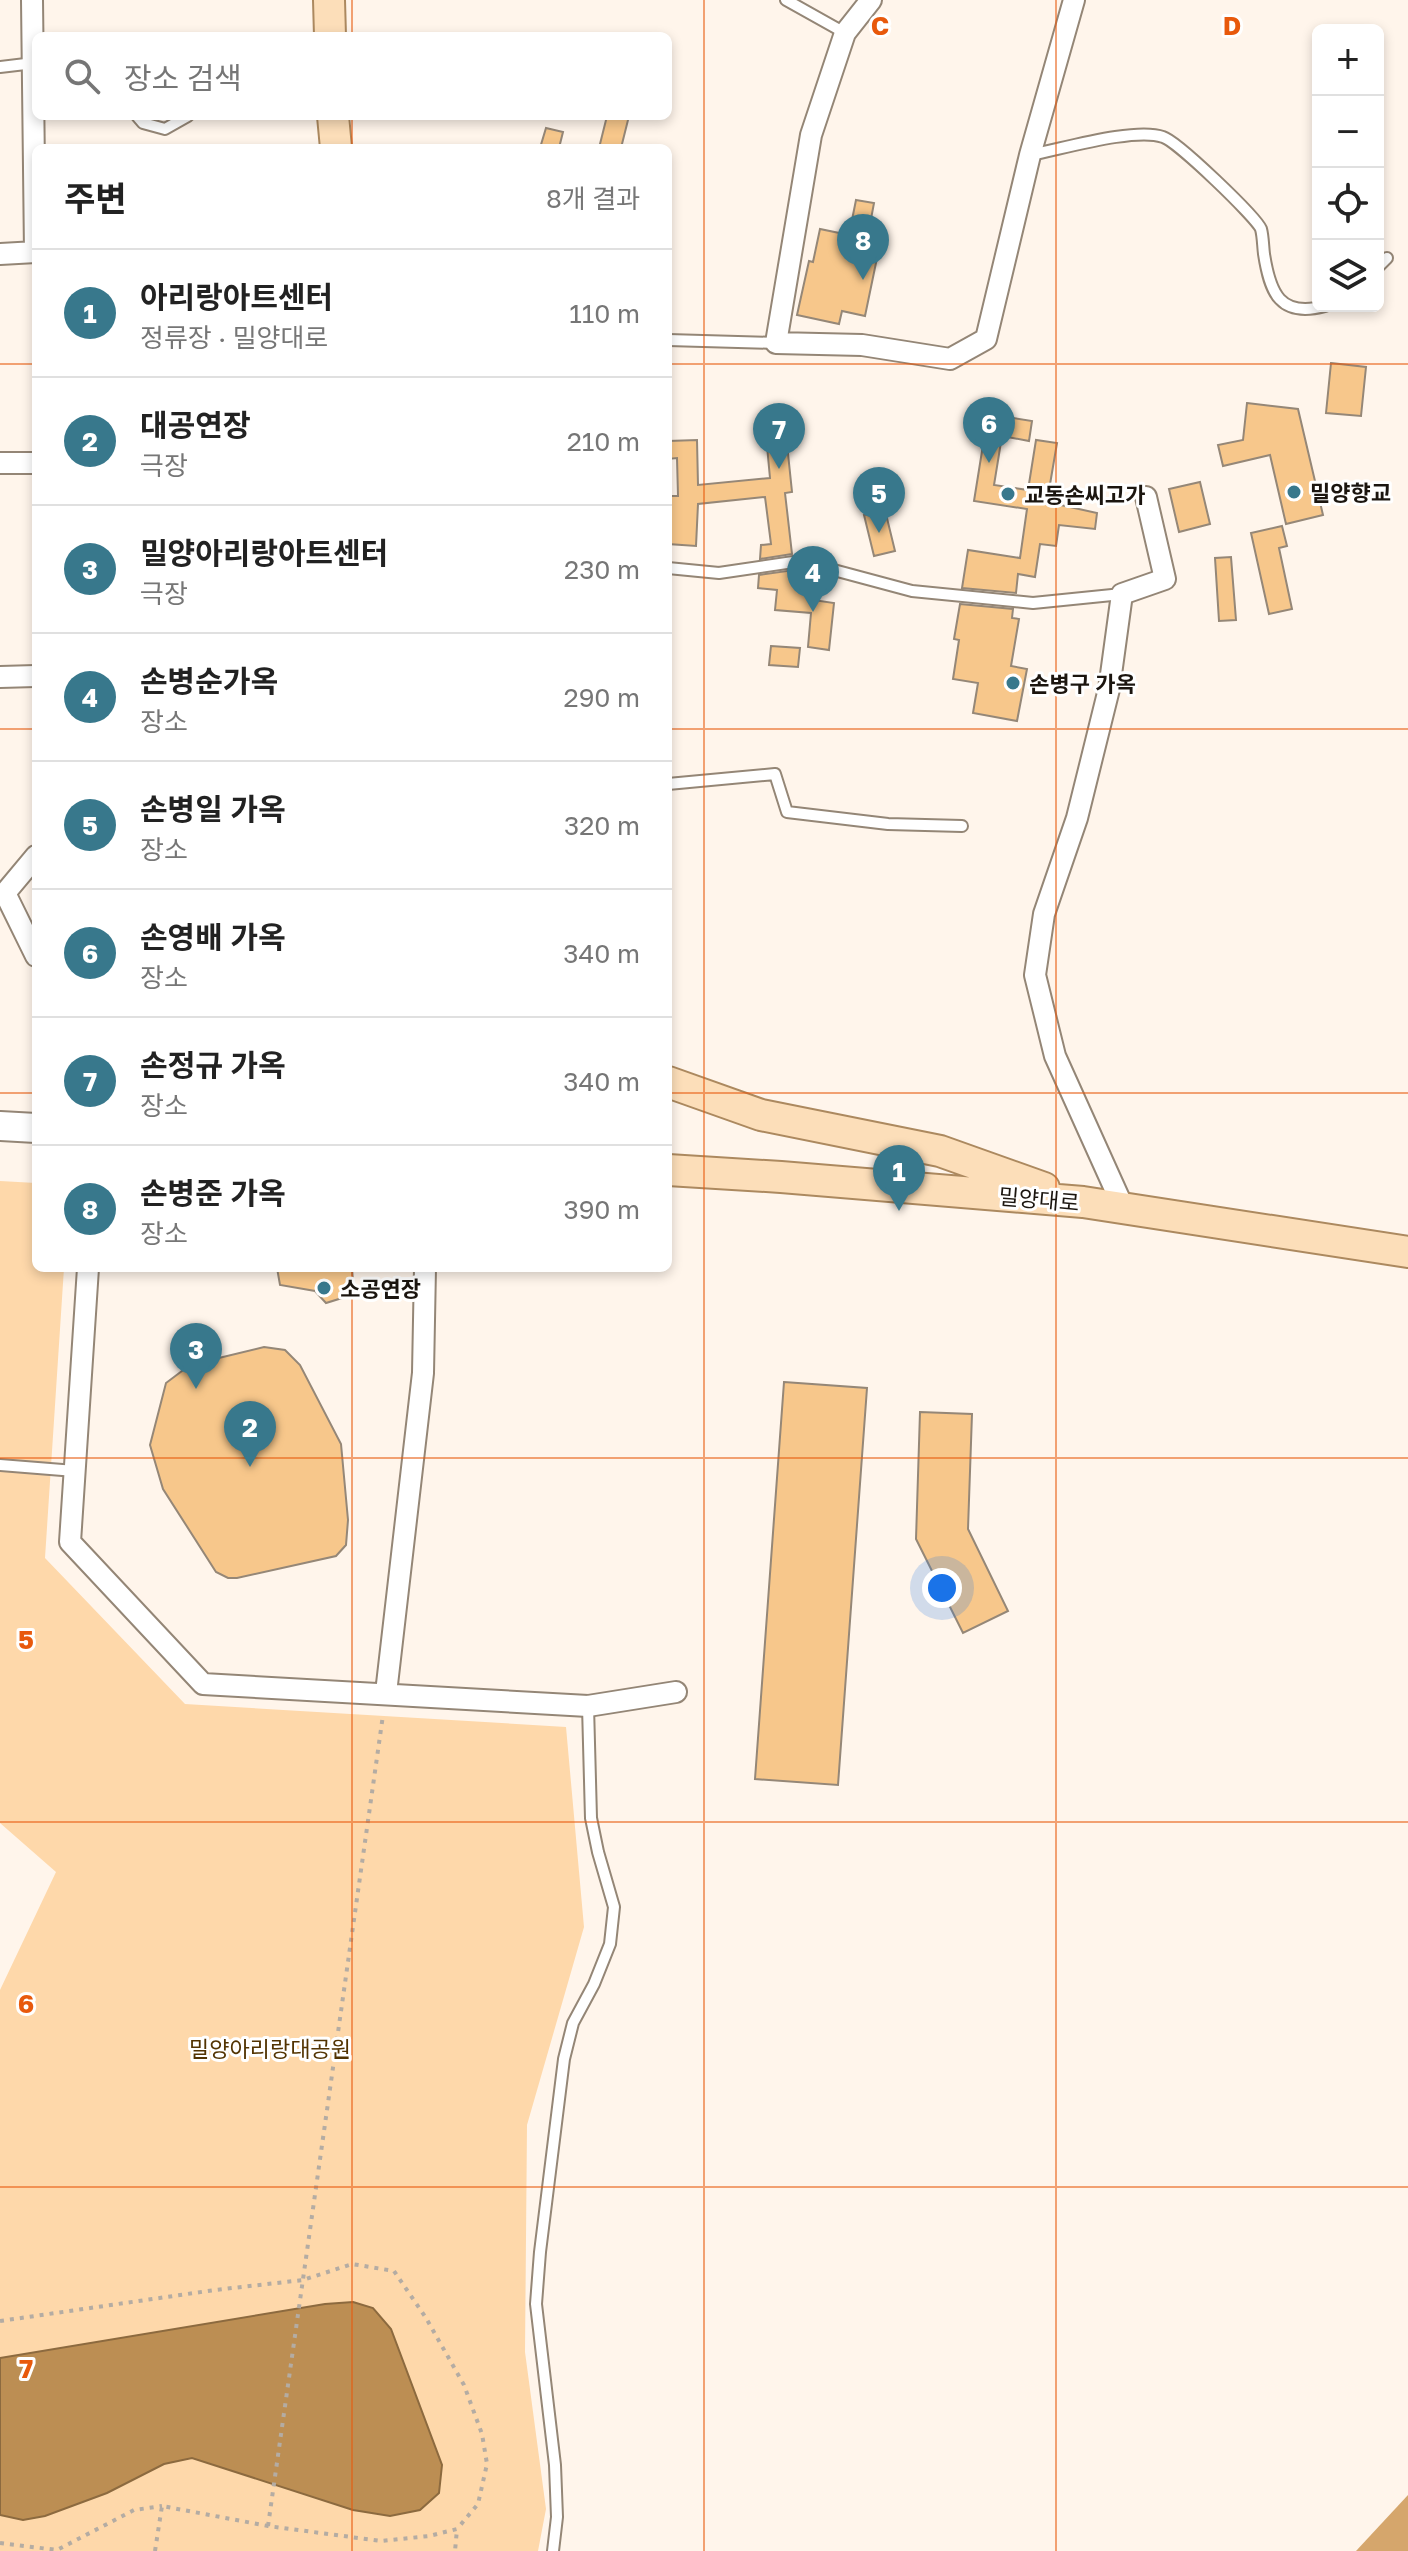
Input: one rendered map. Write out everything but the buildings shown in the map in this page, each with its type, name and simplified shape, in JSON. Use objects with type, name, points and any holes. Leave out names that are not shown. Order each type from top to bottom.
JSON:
[{"type":"main road","points":[[329,0],[330,32]]},
{"type":"main road","points":[[333,120],[336,144]]},
{"type":"main road","points":[[672,1083],[761,1115],[940,1151],[1083,1202]]},
{"type":"main road","points":[[0,1126],[32,1128]]},
{"type":"main road","name":"밀양대로","points":[[672,1170],[1083,1202],[1408,1252]]},
{"type":"street","points":[[32,0],[33,32]]},
{"type":"street","points":[[871,0],[845,33],[811,135],[776,343],[862,345],[950,359],[986,339],[1030,155],[1074,0]]},
{"type":"street","points":[[35,120],[35,144]]},
{"type":"street","points":[[0,254],[32,252]]},
{"type":"street","points":[[0,463],[32,463]]},
{"type":"street","points":[[1124,1209],[1055,1056],[1035,975],[1044,914],[1077,818],[1109,689],[1122,594],[1165,579],[1146,497]]},
{"type":"street","points":[[0,677],[32,676]]},
{"type":"street","points":[[32,860],[2,893],[32,949]]},
{"type":"street","points":[[88,1272],[70,1542],[203,1684],[588,1706],[676,1692]]},
{"type":"street","points":[[386,1693],[423,1373],[425,1272]]},
{"type":"lane","points":[[786,0],[845,33]]},
{"type":"lane","points":[[0,67],[32,64]]},
{"type":"lane","points":[[140,120],[165,129],[181,120]]},
{"type":"lane","points":[[1030,155],[1142,133],[1165,137],[1187,151],[1261,227],[1270,283],[1282,302],[1302,311],[1312,309]]},
{"type":"lane","points":[[1384,261],[1387,258]]},
{"type":"lane","points":[[672,340],[776,343]]},
{"type":"lane","points":[[672,568],[719,573],[800,561],[912,591],[1033,603],[1122,594]]},
{"type":"lane","points":[[672,784],[775,774],[787,812],[888,824],[962,826]]},
{"type":"lane","points":[[0,1465],[75,1471]]},
{"type":"lane","points":[[553,2551],[557,2517],[555,2465],[536,2304],[540,2252],[564,2059],[573,2023],[594,1984],[610,1944],[614,1907],[591,1818],[588,1706]]},
{"type":"path","points":[[268,2526],[386,1693]]},
{"type":"path","points":[[0,2321],[303,2280],[352,2264],[394,2271],[426,2318],[464,2385],[482,2434],[487,2464],[478,2504],[457,2529],[455,2551]]},
{"type":"path","points":[[0,2543],[57,2550],[134,2510],[162,2506],[268,2526],[381,2541],[429,2536],[457,2529]]},
{"type":"path","points":[[155,2551],[162,2506]]},
{"type":"green space","name":"밀양아리랑대공원","points":[[0,1181],[32,1183],[32,1272],[64,1272],[45,1558],[185,1704],[566,1727],[584,1927],[527,2125],[525,2352],[546,2509],[538,2551],[0,2551],[0,1990],[56,1872],[0,1823]]},
{"type":"shaded area","points":[[353,2302],[373,2308],[391,2329],[442,2465],[439,2493],[420,2510],[390,2516],[353,2510],[192,2458],[164,2464],[107,2493],[45,2516],[23,2520],[0,2515],[0,2358],[325,2304]]},
{"type":"shaded area","points":[[1408,2495],[1408,2551],[1356,2551]]},
{"type":"place","name":"손병준 가옥","points":[[863,280]]},
{"type":"place","name":"손영배 가옥","points":[[989,463]]},
{"type":"place","name":"손정규 가옥","points":[[779,469]]},
{"type":"place","name":"밀양향교","points":[[1294,492]]},
{"type":"place","name":"교동손씨고가","points":[[1008,494]]},
{"type":"place","name":"손병일 가옥","points":[[879,533]]},
{"type":"place","name":"손병순가옥","points":[[813,612]]},
{"type":"place","name":"손병구 가옥","points":[[1013,683]]},
{"type":"place","name":"아리랑아트센터","points":[[899,1211]]},
{"type":"place","name":"소공연장","points":[[324,1288]]},
{"type":"place","name":"밀양아리랑아트센터","points":[[196,1389]]},
{"type":"place","name":"대공연장","points":[[250,1467]]}]
